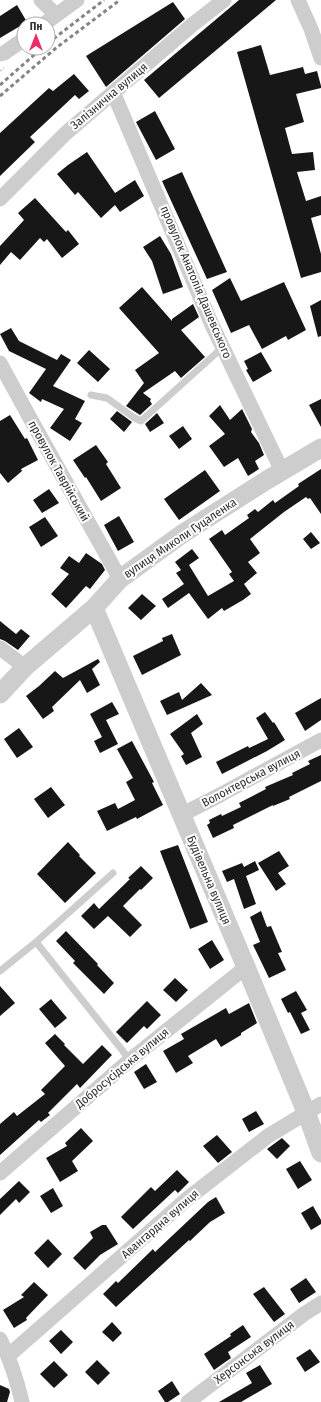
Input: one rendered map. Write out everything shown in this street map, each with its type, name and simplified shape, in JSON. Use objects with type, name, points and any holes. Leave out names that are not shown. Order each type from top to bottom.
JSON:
[{"type":"street","points":[[42,0],[56,15],[77,0]]},
{"type":"street","name":"Залізнична вулиця","points":[[0,200],[66,133],[224,0]]},
{"type":"street","points":[[298,0],[311,29],[321,58]]},
{"type":"street","points":[[0,54],[16,45]]},
{"type":"street","name":"провулок Анатолія Дашевського","points":[[113,92],[212,324],[282,471]]},
{"type":"street","name":"провулок Таврійський","points":[[0,363],[120,579]]},
{"type":"street","name":"вулиця Миколи Гуцаленка","points":[[0,694],[25,667],[94,608],[120,579],[182,534],[321,448]]},
{"type":"street","name":"Будівельна вулиця","points":[[94,608],[246,967],[314,1108],[321,1153]]},
{"type":"street","points":[[0,648],[25,667]]},
{"type":"street","name":"Волонтерська вулиця","points":[[181,815],[321,740]]},
{"type":"street","name":"Добросусідська вулиця","points":[[0,1173],[130,1060],[246,967]]},
{"type":"street","name":"Авангардна вулиця","points":[[8,1356],[187,1198],[268,1136],[314,1108]]},
{"type":"street","name":"Херсонська вулиця","points":[[188,1402],[304,1314],[321,1303]]},
{"type":"street","points":[[0,1339],[8,1356],[22,1402]]},
{"type":"lane","points":[[91,395],[107,398],[141,421],[223,347]]},
{"type":"lane","points":[[0,971],[36,942],[114,874]]},
{"type":"lane","points":[[36,942],[130,1060]]},
{"type":"building","points":[[239,0],[276,0],[159,98],[144,80]]},
{"type":"building","points":[[173,2],[185,19],[106,87],[86,56]]},
{"type":"building","points":[[17,5],[23,16],[16,16],[16,29],[0,38],[0,16]]},
{"type":"building","points":[[261,45],[270,75],[303,67],[305,74],[317,71],[321,86],[321,88],[296,94],[304,122],[285,128],[292,154],[313,152],[315,170],[297,172],[306,201],[321,196],[321,215],[311,218],[321,254],[321,272],[301,278],[237,52]]},
{"type":"building","points":[[74,74],[89,91],[79,99],[75,95],[30,137],[35,142],[0,176],[0,133],[49,88],[53,91]]},
{"type":"building","points":[[155,111],[175,149],[156,160],[136,122]]},
{"type":"building","points":[[87,152],[115,193],[135,180],[144,196],[120,212],[115,205],[101,218],[78,192],[75,195],[57,174]]},
{"type":"building","points":[[182,172],[227,272],[207,279],[162,181]]},
{"type":"building","points":[[35,198],[66,232],[68,230],[79,244],[62,258],[47,239],[44,242],[40,238],[20,260],[11,252],[0,265],[0,246],[24,220],[18,213]]},
{"type":"building","points":[[160,236],[171,254],[183,287],[163,294],[152,261],[143,247]]},
{"type":"building","points":[[230,278],[241,301],[284,282],[306,330],[288,340],[286,336],[262,349],[249,325],[231,333],[212,290]]},
{"type":"building","points":[[142,287],[172,321],[172,319],[193,304],[199,317],[181,330],[205,357],[181,378],[175,371],[143,393],[151,399],[150,401],[152,404],[140,415],[126,406],[144,383],[135,370],[159,353],[119,308]]},
{"type":"building","points":[[321,300],[321,336],[318,337],[310,306]]},
{"type":"building","points":[[11,328],[19,341],[57,360],[61,354],[71,360],[53,386],[85,401],[75,419],[82,423],[70,441],[50,428],[64,409],[42,399],[41,402],[29,393],[46,369],[9,351],[0,334]]},
{"type":"building","points":[[89,350],[110,369],[98,382],[77,363]]},
{"type":"building","points":[[261,352],[272,371],[253,382],[246,370],[248,369],[244,361]]},
{"type":"building","points":[[321,399],[321,427],[309,405]]},
{"type":"building","points":[[220,405],[230,420],[242,409],[252,429],[251,432],[259,443],[264,455],[255,461],[259,469],[248,476],[238,458],[224,467],[209,446],[225,434],[209,416]]},
{"type":"building","points":[[117,411],[132,422],[124,432],[110,419]]},
{"type":"building","points":[[157,413],[164,423],[150,432],[145,424]]},
{"type":"building","points":[[10,415],[25,439],[27,438],[38,460],[21,469],[22,471],[8,483],[0,473],[0,421]]},
{"type":"building","points":[[183,426],[192,439],[179,449],[169,436]]},
{"type":"building","points":[[96,445],[108,462],[106,464],[121,488],[101,501],[73,460]]},
{"type":"building","points":[[321,469],[321,514],[310,498],[308,499],[306,497],[250,539],[260,553],[248,562],[257,573],[244,584],[251,594],[224,611],[222,608],[208,619],[189,593],[168,608],[162,599],[184,584],[176,573],[181,570],[175,562],[192,549],[199,558],[189,565],[208,596],[234,581],[229,574],[232,572],[209,539],[222,530],[225,535],[249,518],[247,515],[255,509],[258,512],[273,500],[275,503],[299,486],[298,484]]},
{"type":"building","points":[[205,470],[220,491],[179,520],[164,499]]},
{"type":"building","points":[[49,489],[59,503],[42,513],[33,500]]},
{"type":"building","points":[[119,516],[134,542],[118,551],[104,525]]},
{"type":"building","points":[[45,517],[58,536],[41,547],[29,527]]},
{"type":"building","points":[[311,532],[320,543],[311,549],[303,539]]},
{"type":"building","points":[[86,553],[102,564],[105,570],[90,589],[86,586],[66,608],[51,594],[69,574],[60,568],[69,556],[79,563]]},
{"type":"building","points":[[142,594],[156,606],[141,620],[128,608]]},
{"type":"building","points":[[0,621],[16,634],[21,629],[30,636],[18,650],[0,639]]},
{"type":"building","points":[[172,634],[181,655],[142,675],[133,656],[163,641],[162,638]]},
{"type":"building","points":[[98,659],[100,662],[92,669],[100,685],[87,693],[80,680],[52,707],[54,711],[43,719],[26,696],[55,671],[63,678]]},
{"type":"building","points":[[201,683],[212,695],[167,715],[160,701],[179,692],[182,700]]},
{"type":"building","points":[[321,698],[321,720],[305,731],[295,713]]},
{"type":"building","points":[[112,702],[119,714],[106,720],[118,744],[100,753],[94,741],[102,737],[90,714]]},
{"type":"building","points":[[265,712],[273,723],[274,722],[285,740],[222,774],[216,762],[248,746],[249,748],[268,739],[256,718]]},
{"type":"building","points":[[197,714],[203,724],[191,733],[202,757],[186,765],[181,756],[184,754],[170,734]]},
{"type":"building","points":[[19,728],[33,747],[17,758],[4,739]]},
{"type":"building","points":[[132,741],[154,782],[152,783],[163,805],[137,819],[136,817],[107,831],[97,811],[115,803],[118,809],[135,800],[126,782],[133,778],[117,749]]},
{"type":"building","points":[[321,755],[321,781],[289,797],[290,799],[273,805],[233,825],[234,828],[213,838],[207,825],[210,823],[209,820],[241,807],[239,803],[266,789],[265,787],[293,775],[292,773],[310,764],[308,761]]},
{"type":"building","points":[[51,787],[65,805],[48,818],[34,799]]},
{"type":"building","points":[[68,842],[80,855],[79,856],[96,873],[65,903],[37,874]]},
{"type":"building","points":[[178,845],[208,922],[190,929],[160,851]]},
{"type":"building","points":[[279,851],[289,866],[278,873],[286,884],[276,891],[258,863]]},
{"type":"building","points":[[255,861],[259,870],[246,876],[256,904],[244,909],[234,879],[227,882],[222,871],[242,863],[244,867]]},
{"type":"building","points":[[141,866],[153,878],[123,906],[142,925],[130,937],[108,916],[94,929],[81,916],[94,903],[99,909],[130,879],[128,878]]},
{"type":"building","points":[[261,911],[267,927],[271,926],[282,952],[278,953],[286,970],[269,978],[253,945],[260,942],[250,917]]},
{"type":"building","points":[[66,931],[114,983],[104,994],[73,963],[75,961],[56,941]]},
{"type":"building","points":[[212,940],[224,960],[210,969],[198,949]]},
{"type":"building","points":[[175,978],[188,990],[176,1002],[163,990]]},
{"type":"building","points":[[0,986],[15,1003],[0,1016]]},
{"type":"building","points":[[296,991],[307,1010],[301,1013],[310,1030],[301,1034],[290,1012],[288,1013],[281,999]]},
{"type":"building","points":[[51,999],[67,1018],[55,1028],[39,1009]]},
{"type":"building","points":[[147,1001],[161,1015],[147,1029],[144,1026],[127,1043],[116,1032]]},
{"type":"building","points":[[249,1003],[257,1023],[221,1047],[216,1039],[188,1056],[193,1063],[176,1073],[163,1051],[184,1039],[181,1034],[226,1008],[229,1014]]},
{"type":"building","points":[[55,1034],[83,1064],[102,1045],[112,1055],[80,1088],[77,1084],[48,1113],[50,1115],[41,1122],[39,1120],[0,1155],[0,1124],[14,1112],[17,1116],[45,1094],[41,1090],[65,1066],[45,1043]]},
{"type":"building","points":[[146,1064],[157,1082],[144,1089],[134,1072]]},
{"type":"building","points":[[256,1111],[264,1124],[249,1132],[242,1119]]},
{"type":"building","points":[[81,1128],[93,1141],[72,1161],[78,1171],[60,1182],[46,1158],[67,1146],[65,1143]]},
{"type":"building","points":[[217,1135],[232,1152],[218,1163],[203,1146]]},
{"type":"building","points":[[282,1138],[290,1146],[277,1159],[267,1149]]},
{"type":"building","points":[[300,1161],[312,1180],[298,1189],[286,1169]]},
{"type":"building","points":[[177,1170],[189,1182],[178,1193],[175,1190],[133,1229],[121,1217],[151,1187],[155,1191]]},
{"type":"building","points":[[19,1181],[30,1192],[19,1203],[16,1199],[0,1215],[0,1199]]},
{"type":"building","points":[[53,1188],[63,1206],[51,1213],[40,1196]]},
{"type":"building","points":[[216,1197],[225,1213],[210,1222],[190,1241],[189,1240],[116,1307],[103,1294],[116,1281],[118,1283],[153,1249],[155,1252],[208,1202]]},
{"type":"building","points":[[313,1206],[321,1220],[321,1224],[311,1230],[301,1213]]},
{"type":"building","points":[[102,1225],[106,1225],[118,1244],[100,1255],[85,1270],[73,1258],[93,1238],[90,1232]]},
{"type":"building","points":[[48,1239],[62,1254],[48,1268],[34,1253]]},
{"type":"building","points":[[306,1278],[316,1292],[299,1303],[290,1289]]},
{"type":"building","points":[[34,1282],[48,1295],[26,1318],[27,1320],[14,1328],[3,1310],[24,1297],[21,1295]]},
{"type":"building","points":[[264,1287],[285,1314],[274,1322],[253,1294]]},
{"type":"building","points":[[112,1322],[122,1333],[113,1342],[102,1332]]},
{"type":"building","points":[[243,1325],[251,1337],[228,1352],[231,1358],[214,1370],[204,1354],[231,1336],[230,1334]]},
{"type":"building","points":[[61,1330],[73,1342],[61,1354],[49,1341]]},
{"type":"building","points":[[310,1349],[320,1362],[305,1372],[296,1358]]},
{"type":"building","points":[[97,1360],[110,1373],[98,1385],[85,1372]]},
{"type":"building","points":[[54,1361],[68,1375],[54,1388],[40,1374]]},
{"type":"building","points":[[260,1365],[272,1384],[241,1402],[219,1402],[252,1383],[246,1373]]},
{"type":"building","points":[[172,1381],[180,1394],[168,1402],[165,1402],[158,1391]]},
{"type":"building","points":[[0,1385],[9,1389],[10,1392],[7,1402],[0,1402]]},
{"type":"railway","points":[[56,37],[104,0]]},
{"type":"railway","points":[[0,96],[56,48],[120,0]]},
{"type":"railway","points":[[0,85],[33,56]]}]
